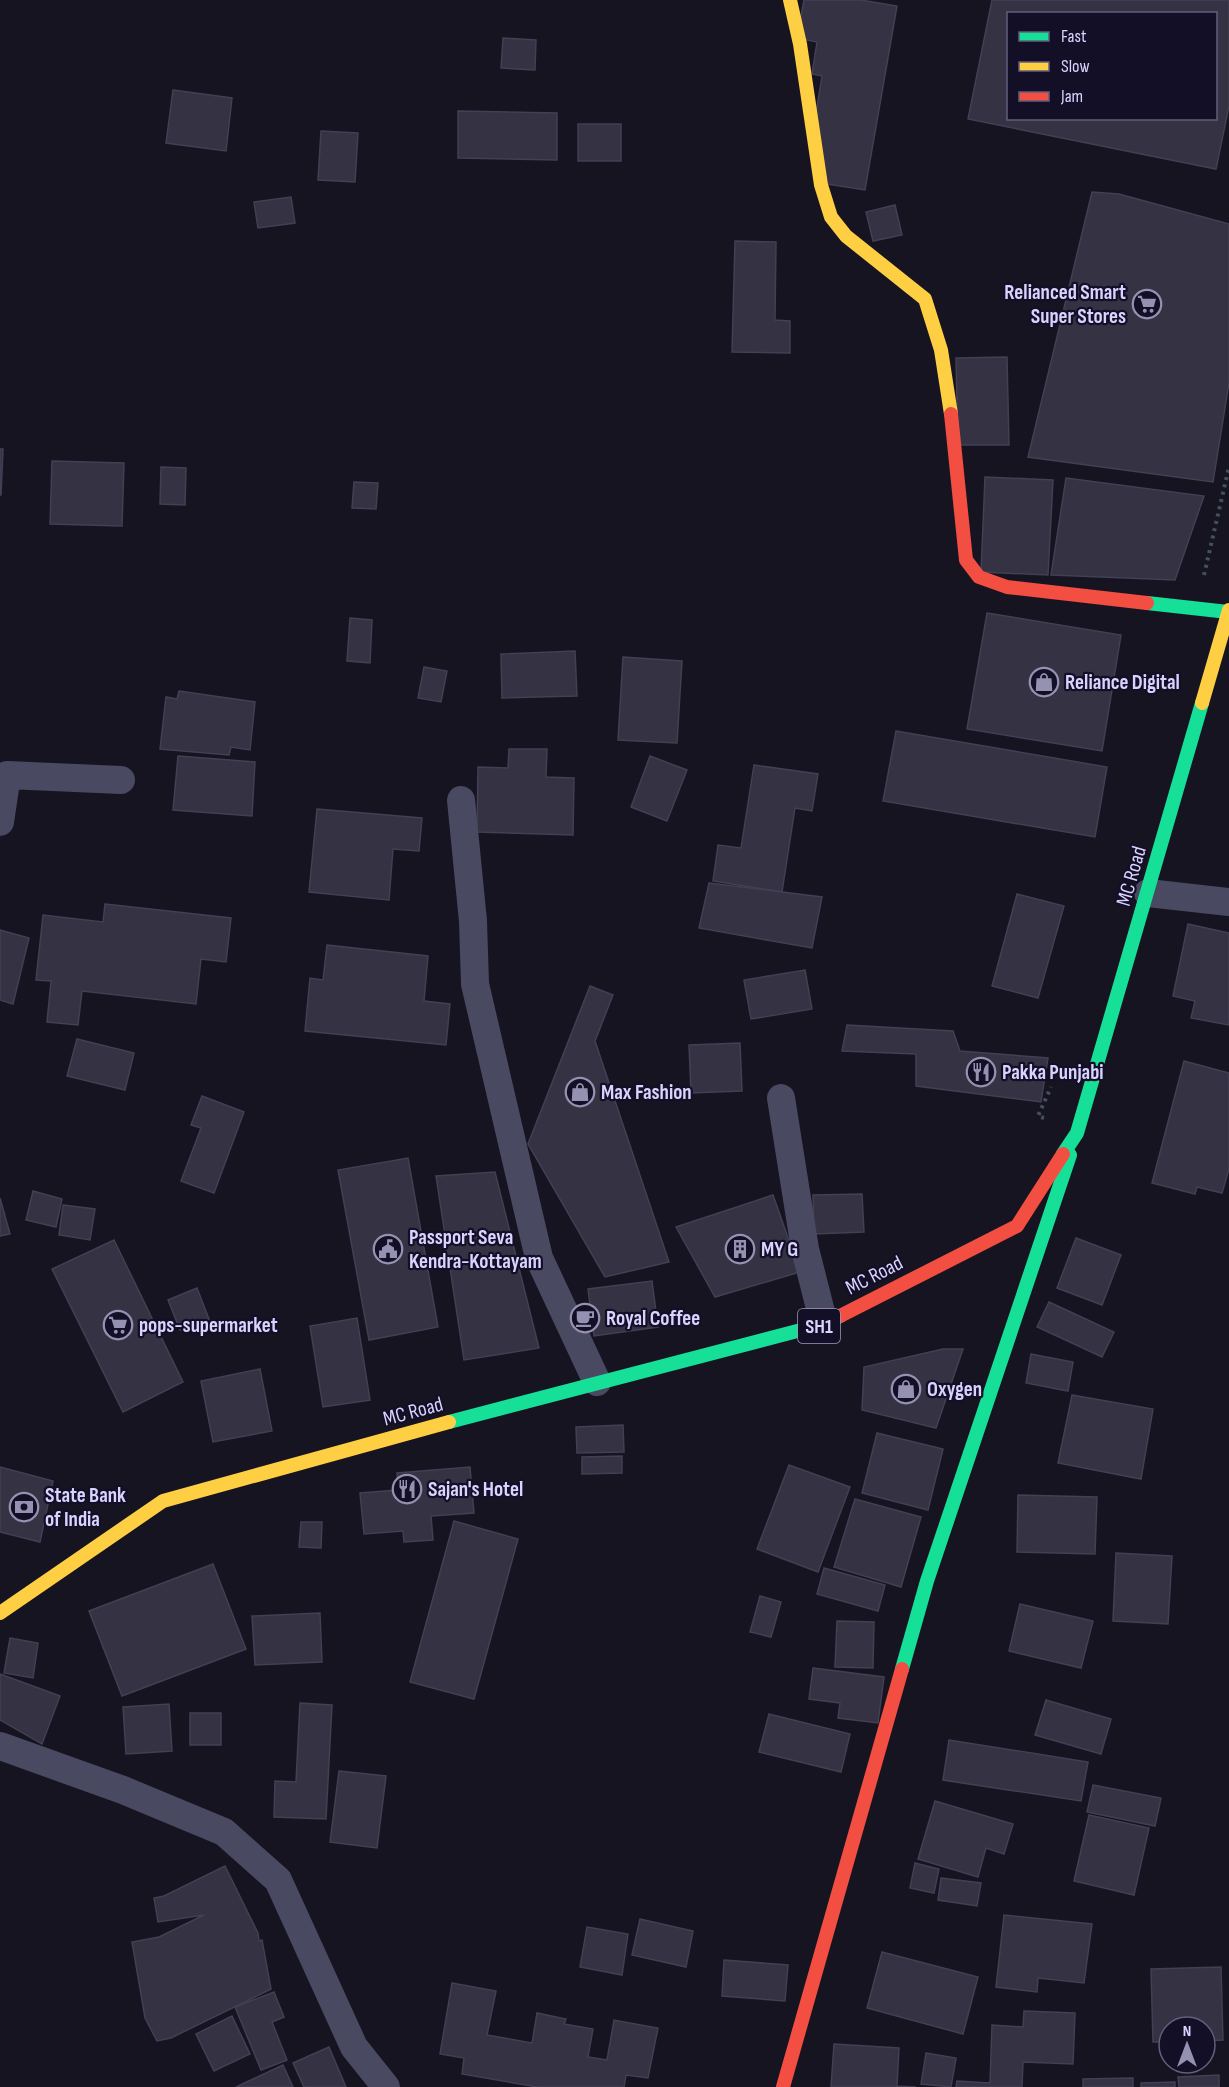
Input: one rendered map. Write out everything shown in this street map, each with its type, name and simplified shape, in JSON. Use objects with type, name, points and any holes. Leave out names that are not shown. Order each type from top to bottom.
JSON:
[{"type":"street","points":[[790,0],[800,44],[821,185],[831,217],[846,236],[907,282],[925,299],[941,350],[948,384],[966,560],[979,577],[1007,587],[1229,611]]},
{"type":"street","name":"MC Road","points":[[0,1613],[163,1501],[597,1382],[824,1324],[1017,1226],[1077,1133],[1229,611]]},
{"type":"street","points":[[0,822],[7,775],[121,780]]},
{"type":"street","points":[[461,800],[473,921],[476,984],[539,1258],[597,1382]]},
{"type":"street","points":[[1148,893],[1229,902]]},
{"type":"street","points":[[781,1098],[805,1249],[824,1324]]},
{"type":"street","points":[[783,2087],[927,1581],[1077,1133]]},
{"type":"street","points":[[0,1746],[123,1790],[224,1832],[278,1880],[354,2047],[386,2087]]},
{"type":"building","points":[[804,0],[861,0],[897,6],[865,190],[821,183],[812,138],[822,76],[812,74],[817,42],[797,38]]},
{"type":"building","points":[[992,0],[1229,0],[1229,106],[1216,169],[968,119]]},
{"type":"building","points":[[503,38],[536,40],[535,70],[501,68]]},
{"type":"building","points":[[173,90],[232,98],[226,151],[166,143]]},
{"type":"building","points":[[458,111],[557,113],[557,160],[458,158]]},
{"type":"building","points":[[578,124],[621,124],[621,161],[578,161]]},
{"type":"building","points":[[321,131],[358,133],[355,182],[318,180]]},
{"type":"building","name":"Relianced Smart Super Stores","points":[[1092,192],[1119,194],[1229,224],[1229,383],[1213,482],[1028,457]]},
{"type":"building","points":[[291,197],[295,223],[258,228],[254,202]]},
{"type":"building","points":[[895,205],[902,235],[873,241],[866,212]]},
{"type":"building","points":[[735,241],[776,242],[775,320],[790,321],[790,353],[732,352]]},
{"type":"building","points":[[1007,357],[1009,445],[958,445],[956,358]]},
{"type":"building","points":[[0,449],[3,449],[1,495],[0,495]]},
{"type":"building","points":[[52,461],[124,463],[122,526],[50,524]]},
{"type":"building","points":[[161,467],[186,468],[185,505],[160,504]]},
{"type":"building","points":[[985,477],[1053,480],[1048,575],[981,572]]},
{"type":"building","points":[[1066,478],[1204,496],[1175,580],[1051,575]]},
{"type":"building","points":[[354,482],[378,483],[376,509],[352,508]]},
{"type":"building","name":"Reliance Digital","points":[[987,613],[1121,635],[1102,751],[967,729]]},
{"type":"building","points":[[350,618],[372,620],[370,663],[347,661]]},
{"type":"building","points":[[575,651],[577,696],[502,698],[501,654]]},
{"type":"building","points":[[623,657],[682,661],[677,743],[618,740]]},
{"type":"building","points":[[424,667],[447,671],[441,702],[418,698]]},
{"type":"building","points":[[179,691],[255,702],[250,750],[231,747],[229,755],[160,749],[166,697],[177,699]]},
{"type":"building","points":[[896,731],[1107,767],[1095,837],[883,801]]},
{"type":"building","points":[[509,749],[547,749],[546,777],[574,778],[573,835],[477,832],[478,767],[508,768]]},
{"type":"building","points":[[178,756],[255,762],[252,816],[173,810]]},
{"type":"building","points":[[650,756],[687,770],[667,821],[631,807]]},
{"type":"building","points":[[754,765],[818,774],[812,811],[795,808],[782,892],[713,881],[718,845],[741,848]]},
{"type":"building","points":[[317,809],[422,818],[419,851],[393,849],[389,900],[309,892]]},
{"type":"building","points":[[709,883],[822,897],[812,948],[699,928]]},
{"type":"building","points":[[1017,894],[1064,906],[1038,998],[992,986]]},
{"type":"building","points":[[105,904],[231,918],[226,962],[201,959],[196,1004],[82,991],[78,1025],[47,1022],[51,981],[36,980],[43,915],[103,922]]},
{"type":"building","points":[[1188,924],[1229,933],[1229,1025],[1191,1018],[1195,1001],[1173,996]]},
{"type":"building","points":[[0,930],[29,938],[13,1004],[0,1000]]},
{"type":"building","points":[[327,945],[428,956],[424,1001],[450,1004],[446,1045],[305,1031],[310,978],[323,980]]},
{"type":"building","points":[[805,970],[812,1009],[751,1019],[744,980]]},
{"type":"building","name":"Max Fashion","points":[[590,986],[613,995],[595,1041],[669,1262],[605,1277],[528,1144]]},
{"type":"building","name":"Pakka Punjabi","points":[[847,1025],[953,1031],[960,1051],[1048,1058],[1041,1102],[916,1086],[916,1054],[842,1051]]},
{"type":"building","points":[[77,1039],[134,1053],[125,1090],[67,1076]]},
{"type":"building","points":[[740,1043],[742,1091],[691,1093],[689,1045]]},
{"type":"building","points":[[1184,1061],[1229,1073],[1229,1169],[1222,1193],[1197,1187],[1195,1194],[1152,1183]]},
{"type":"building","points":[[202,1096],[244,1112],[214,1193],[181,1181],[201,1128],[191,1125]]},
{"type":"building","name":"Passport Seva Kendra-Kottayam","points":[[408,1158],[438,1327],[369,1340],[338,1170]]},
{"type":"building","points":[[495,1172],[539,1348],[464,1360],[436,1176]]},
{"type":"building","points":[[33,1191],[62,1199],[56,1227],[26,1220]]},
{"type":"building","points":[[862,1194],[864,1232],[814,1234],[813,1195]]},
{"type":"building","name":"MY G","points":[[773,1195],[800,1272],[715,1297],[676,1227]]},
{"type":"building","points":[[0,1198],[10,1234],[0,1236]]},
{"type":"building","points":[[63,1205],[95,1209],[90,1240],[59,1235]]},
{"type":"building","points":[[1076,1238],[1121,1255],[1102,1305],[1057,1288]]},
{"type":"building","name":"pops-supermarket","points":[[114,1240],[183,1382],[123,1412],[52,1269]]},
{"type":"building","points":[[652,1281],[658,1327],[594,1336],[588,1289]]},
{"type":"building","points":[[197,1288],[209,1319],[180,1330],[168,1300]]},
{"type":"building","points":[[1049,1302],[1114,1332],[1102,1357],[1037,1327]]},
{"type":"building","points":[[357,1318],[370,1400],[323,1407],[310,1326]]},
{"type":"building","name":"Oxygen","points":[[943,1349],[963,1349],[936,1428],[862,1410],[864,1367]]},
{"type":"building","points":[[1031,1354],[1073,1362],[1068,1391],[1026,1383]]},
{"type":"building","points":[[260,1369],[272,1431],[213,1442],[201,1381]]},
{"type":"building","points":[[1072,1395],[1153,1409],[1141,1479],[1058,1463]]},
{"type":"building","points":[[623,1425],[624,1452],[577,1453],[576,1427]]},
{"type":"building","points":[[877,1433],[943,1449],[928,1510],[862,1493]]},
{"type":"building","points":[[622,1456],[622,1473],[582,1474],[582,1457]]},
{"type":"building","points":[[789,1465],[850,1487],[818,1572],[757,1549]]},
{"type":"building","name":"State Bank of India","points":[[0,1467],[53,1481],[40,1542],[0,1532]]},
{"type":"building","points":[[470,1467],[474,1513],[431,1516],[433,1540],[404,1542],[403,1531],[364,1534],[360,1493],[398,1490],[397,1473]]},
{"type":"building","points":[[1018,1495],[1097,1497],[1095,1554],[1017,1552]]},
{"type":"building","points":[[855,1499],[921,1517],[901,1587],[834,1567]]},
{"type":"building","points":[[454,1521],[518,1539],[474,1699],[410,1682]]},
{"type":"building","points":[[301,1522],[322,1522],[321,1548],[299,1547]]},
{"type":"building","points":[[1116,1553],[1172,1556],[1168,1624],[1113,1621]]},
{"type":"building","points":[[213,1564],[246,1649],[122,1696],[89,1611]]},
{"type":"building","points":[[824,1568],[885,1585],[878,1611],[817,1594]]},
{"type":"building","points":[[760,1596],[781,1602],[771,1637],[750,1632]]},
{"type":"building","points":[[1020,1604],[1093,1621],[1081,1668],[1009,1651]]},
{"type":"building","points":[[320,1613],[322,1662],[255,1665],[252,1616]]},
{"type":"building","points":[[837,1621],[874,1622],[873,1668],[835,1667]]},
{"type":"building","points":[[10,1638],[38,1643],[33,1678],[4,1673]]},
{"type":"building","points":[[813,1668],[884,1677],[878,1723],[838,1718],[840,1703],[809,1699]]},
{"type":"building","points":[[0,1674],[60,1696],[42,1744],[0,1720]]},
{"type":"building","points":[[1046,1700],[1111,1719],[1101,1754],[1035,1735]]},
{"type":"building","points":[[300,1703],[332,1705],[326,1819],[274,1817],[275,1781],[296,1782]]},
{"type":"building","points":[[169,1704],[172,1751],[126,1754],[123,1707]]},
{"type":"building","points":[[190,1713],[221,1713],[221,1745],[190,1745]]},
{"type":"building","points":[[769,1714],[850,1734],[841,1772],[759,1752]]},
{"type":"building","points":[[949,1740],[1088,1762],[1081,1801],[943,1780]]},
{"type":"building","points":[[339,1771],[386,1776],[377,1848],[330,1842]]},
{"type":"building","points":[[1093,1785],[1161,1798],[1155,1826],[1087,1812]]},
{"type":"building","points":[[935,1801],[1013,1824],[1004,1854],[986,1848],[978,1877],[918,1859]]},
{"type":"building","points":[[1089,1815],[1149,1828],[1134,1895],[1074,1881]]},
{"type":"building","points":[[915,1863],[939,1869],[934,1893],[910,1888]]},
{"type":"building","points":[[225,1866],[258,1933],[259,1941],[262,1940],[271,1989],[171,2038],[157,2041],[145,2018],[132,1942],[159,1937],[204,1915],[158,1922],[154,1898],[164,1896]]},
{"type":"building","points":[[941,1878],[981,1883],[977,1906],[938,1900]]},
{"type":"building","points":[[1004,1915],[1092,1924],[1084,1983],[1038,1978],[1037,1992],[996,1987]]},
{"type":"building","points":[[640,1919],[693,1931],[686,1967],[632,1955]]},
{"type":"building","points":[[587,1927],[628,1934],[622,1975],[580,1967]]},
{"type":"building","points":[[882,1952],[978,1977],[963,2034],[867,2008]]},
{"type":"building","points":[[724,1960],[788,1965],[785,2001],[722,1996]]},
{"type":"building","points":[[1221,1967],[1223,2040],[1217,2040],[1217,2015],[1157,2015],[1157,2042],[1153,2042],[1151,1969]]},
{"type":"building","points":[[452,1983],[496,1991],[487,2035],[532,2043],[537,2013],[566,2019],[564,2024],[593,2029],[588,2057],[607,2060],[614,2020],[658,2028],[648,2078],[626,2075],[624,2087],[537,2087],[462,2074],[464,2058],[440,2054]]},
{"type":"building","points":[[274,1992],[284,2017],[272,2022],[287,2060],[261,2070],[235,2007]]},
{"type":"building","points":[[1024,2011],[1075,2013],[1073,2064],[1023,2062],[1022,2087],[956,2087],[957,2081],[990,2083],[992,2025],[1023,2027]]},
{"type":"building","points":[[232,2016],[250,2054],[214,2071],[196,2034]]},
{"type":"building","points":[[834,2044],[899,2048],[897,2086],[916,2087],[831,2087]]},
{"type":"building","points":[[329,2047],[346,2087],[304,2087],[293,2063]]},
{"type":"building","points":[[926,2053],[956,2058],[951,2087],[921,2084]]},
{"type":"building","points":[[283,2065],[293,2087],[236,2087]]},
{"type":"building","points":[[1219,2075],[1219,2087],[1179,2087],[1178,2077]]},
{"type":"building","points":[[1133,2078],[1133,2087],[1083,2087],[1083,2079]]},
{"type":"building","points":[[1175,2082],[1175,2087],[1141,2087],[1141,2083]]},
{"type":"traffic: fast","points":[[1147,603],[1228,612]]},
{"type":"traffic: fast","points":[[1063,1154],[1077,1133],[1202,703]]},
{"type":"traffic: fast","points":[[902,1669],[927,1581],[1070,1155]]},
{"type":"traffic: fast","points":[[449,1422],[824,1324],[840,1316]]},
{"type":"traffic: slow","points":[[790,0],[800,44],[821,185],[831,217],[846,236],[925,299],[941,350],[951,414]]},
{"type":"traffic: slow","points":[[1202,703],[1229,610]]},
{"type":"traffic: slow","points":[[0,1613],[163,1501],[449,1422]]},
{"type":"traffic: jam","points":[[951,414],[966,560],[979,577],[1007,587],[1147,603]]},
{"type":"traffic: jam","points":[[840,1316],[1017,1226],[1063,1154]]},
{"type":"traffic: jam","points":[[783,2087],[902,1669]]},
{"type":"place","name":"Relianced Smart Super Stores","points":[[1147,304]]},
{"type":"place","name":"Reliance Digital","points":[[1044,682]]},
{"type":"place","name":"Pakka Punjabi","points":[[981,1072]]},
{"type":"place","name":"Max Fashion","points":[[580,1092]]},
{"type":"place","name":"Passport Seva Kendra-Kottayam","points":[[388,1249]]},
{"type":"place","name":"MY G","points":[[740,1249]]},
{"type":"place","name":"Royal Coffee","points":[[585,1318]]},
{"type":"place","name":"pops-supermarket","points":[[118,1325]]},
{"type":"place","name":"Oxygen","points":[[906,1389]]},
{"type":"place","name":"Sajan's Hotel","points":[[407,1489]]},
{"type":"place","name":"State Bank of India","points":[[24,1507]]}]
